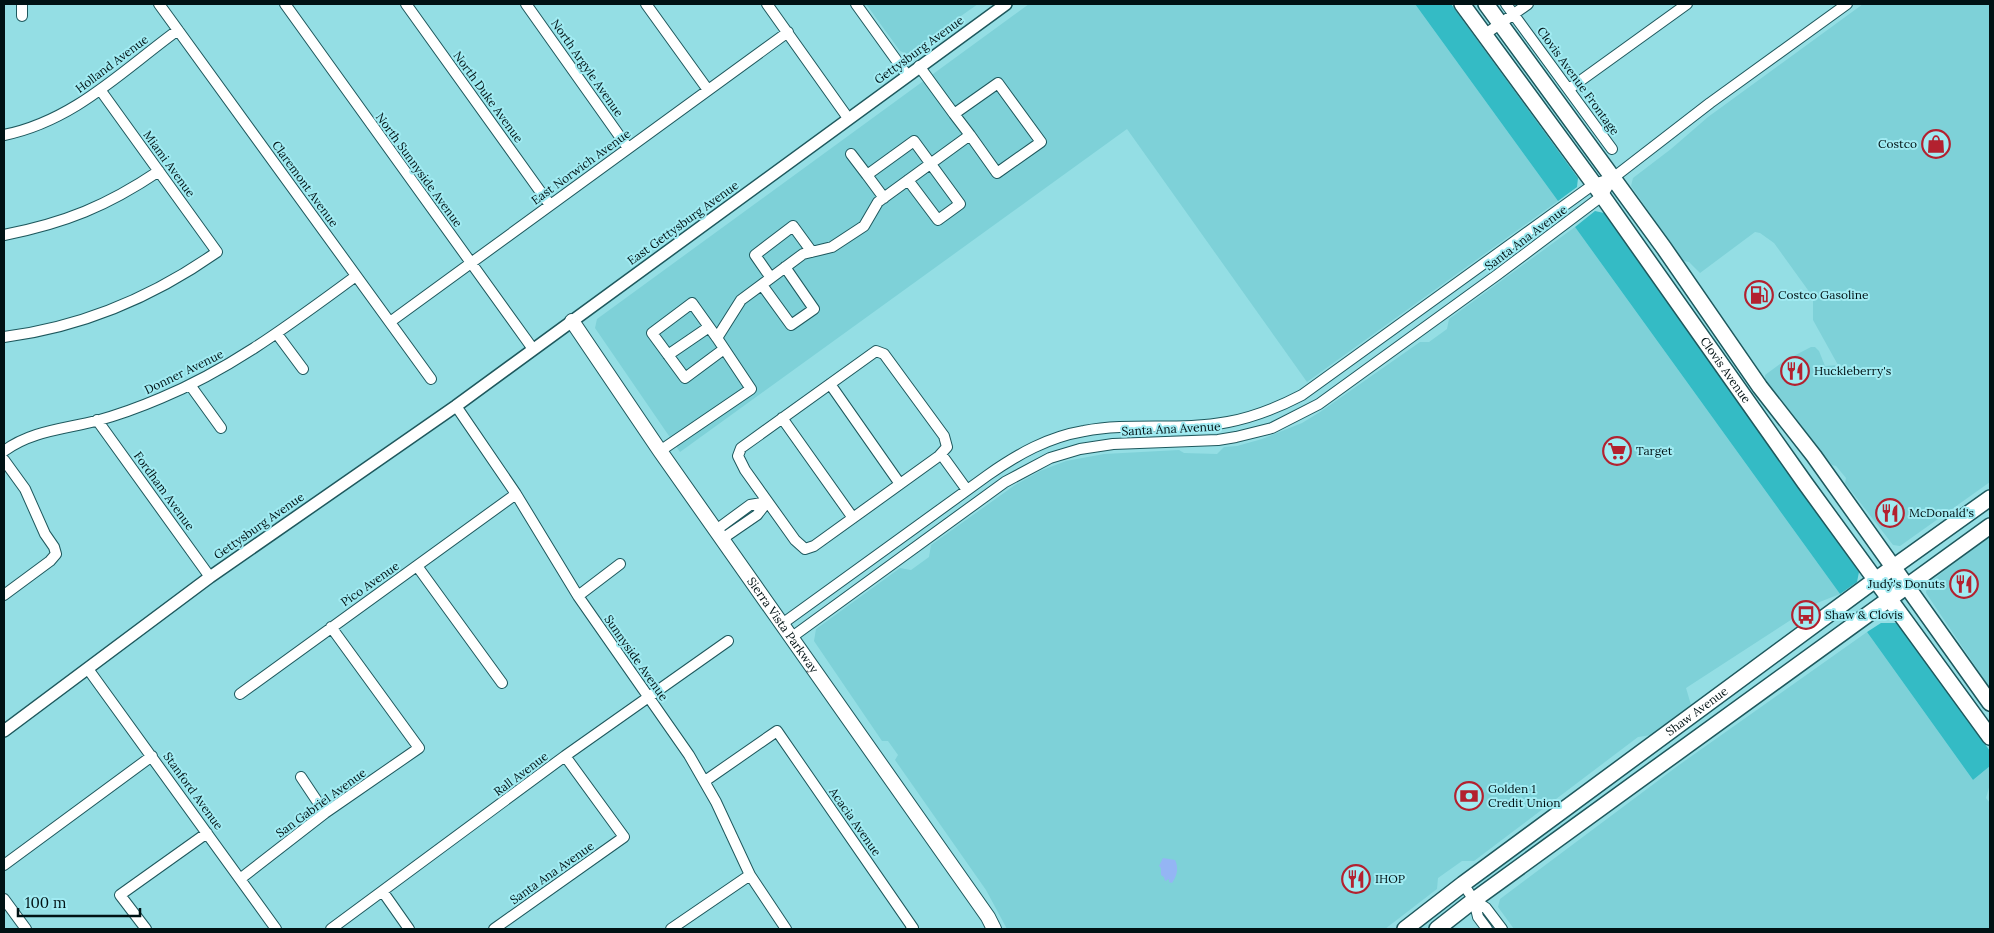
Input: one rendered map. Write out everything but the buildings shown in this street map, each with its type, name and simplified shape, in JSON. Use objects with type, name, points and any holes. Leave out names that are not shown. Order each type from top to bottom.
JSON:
[{"type":"main road","name":"Clovis Avenue","points":[[1462,4],[1598,190],[1740,392],[1990,738]]},
{"type":"main road","name":"Clovis Avenue","points":[[1486,4],[1613,178],[1760,387],[1814,456],[1990,703]]},
{"type":"main road","name":"Sierra Vista Parkway","points":[[572,321],[660,451],[988,917],[994,929]]},
{"type":"main road","name":"Shaw Avenue","points":[[1405,929],[1463,884],[1990,498]]},
{"type":"main road","name":"Shaw Avenue","points":[[1436,929],[1988,527]]},
{"type":"main road","points":[[1660,765],[1659,759],[1662,751],[1712,713],[1733,686]]},
{"type":"street","points":[[22,4],[22,16]]},
{"type":"street","name":"Claremont Avenue","points":[[160,4],[431,379]]},
{"type":"street","name":"North Sunnyside Avenue","points":[[285,4],[533,349]]},
{"type":"street","name":"North Duke Avenue","points":[[406,4],[550,205]]},
{"type":"street","name":"North Argyle Avenue","points":[[526,4],[628,148]]},
{"type":"street","points":[[646,4],[708,90]]},
{"type":"street","points":[[767,4],[848,118]]},
{"type":"street","points":[[856,4],[907,75]]},
{"type":"street","name":"Gettysburg Avenue","points":[[848,118],[1006,4]]},
{"type":"street","name":"Clovis Avenue Frontage","points":[[1506,4],[1612,149]]},
{"type":"street","points":[[1484,35],[1528,4]]},
{"type":"street","points":[[1569,89],[1687,4]]},
{"type":"street","name":"Santa Ana Avenue","points":[[792,637],[1005,482],[1050,458],[1080,449],[1112,444],[1218,440],[1272,428],[1303,414],[1475,292],[1613,178],[1710,104],[1847,4]]},
{"type":"street","name":"Holland Avenue","points":[[4,135],[44,123],[74,108],[101,90],[178,30]]},
{"type":"street","name":"East Norwich Avenue","points":[[390,322],[788,32]]},
{"type":"street","points":[[919,66],[997,173],[1041,142],[998,83],[954,114]]},
{"type":"street","name":"Miami Avenue","points":[[4,337],[48,330],[119,307],[189,271],[217,252],[101,90]]},
{"type":"street","name":"East Gettysburg Avenue","points":[[533,349],[848,118]]},
{"type":"street","points":[[717,338],[741,300],[803,254],[832,247],[864,226],[878,202],[970,136]]},
{"type":"street","points":[[867,175],[914,140],[960,204],[938,220],[908,180]]},
{"type":"street","points":[[851,154],[884,198]]},
{"type":"street","points":[[4,235],[62,222],[93,210],[130,191],[159,171]]},
{"type":"street","name":"Santa Ana Avenue","points":[[782,624],[1012,457],[1045,442],[1065,435],[1112,427],[1198,425],[1226,422],[1282,405],[1321,383],[1613,178]]},
{"type":"street","points":[[771,278],[754,255],[793,226],[812,252]]},
{"type":"street","points":[[762,284],[791,325],[814,309],[785,267]]},
{"type":"street","name":"Donner Avenue","points":[[4,451],[33,435],[97,420],[132,409],[190,385],[236,361],[277,334],[356,276]]},
{"type":"street","points":[[660,451],[751,389],[717,338],[692,304],[652,333],[685,378],[724,349]]},
{"type":"street","points":[[668,356],[709,327]]},
{"type":"street","points":[[277,334],[303,369]]},
{"type":"street","name":"Gettysburg Avenue","points":[[4,731],[210,577],[456,406],[533,349]]},
{"type":"street","points":[[876,351],[884,354],[944,436],[947,447],[941,454],[853,518],[814,546],[805,549],[795,540],[767,502],[745,470],[738,456],[741,448],[830,384],[876,351]]},
{"type":"street","points":[[830,384],[900,484]]},
{"type":"street","points":[[190,385],[221,428]]},
{"type":"street","name":"Sunnyside Avenue","points":[[456,406],[516,494],[578,596],[705,781],[750,875],[786,929]]},
{"type":"street","points":[[782,418],[853,518]]},
{"type":"street","name":"Fordham Avenue","points":[[97,420],[210,577]]},
{"type":"street","points":[[941,454],[967,490]]},
{"type":"street","points":[[4,460],[25,489],[56,554],[50,561],[4,595]]},
{"type":"street","name":"Pico Avenue","points":[[240,694],[516,494]]},
{"type":"street","points":[[719,535],[757,515],[767,502]]},
{"type":"street","points":[[578,596],[620,564]]},
{"type":"street","points":[[417,566],[502,683]]},
{"type":"street","name":"San Gabriel Avenue","points":[[240,879],[325,813],[419,748],[331,627]]},
{"type":"street","name":"Rall Avenue","points":[[331,929],[384,892],[565,756],[728,641]]},
{"type":"street","name":"Stanford Avenue","points":[[88,670],[276,929]]},
{"type":"street","name":"Acacia Avenue","points":[[705,781],[776,731],[912,929]]},
{"type":"street","points":[[4,865],[152,756]]},
{"type":"street","name":"Santa Ana Avenue","points":[[494,929],[624,837],[565,756]]},
{"type":"street","points":[[301,777],[325,813]]},
{"type":"street","points":[[146,929],[120,895],[208,833]]},
{"type":"street","points":[[671,929],[750,875]]},
{"type":"street","points":[[1463,884],[1474,900],[1478,917],[1487,929]]},
{"type":"street","points":[[384,892],[409,929]]},
{"type":"street","points":[[4,898],[26,929]]},
{"type":"street","points":[[1474,900],[1486,908],[1502,929]]},
{"type":"shaded area","points":[[866,4],[978,4],[907,54],[900,51]]},
{"type":"shaded area","points":[[1029,4],[1415,4],[1558,201],[1307,382],[1127,129],[680,452],[595,328],[597,319]]},
{"type":"shaded area","points":[[1415,4],[1451,4],[1578,178],[1577,187],[1558,201]]},
{"type":"shaded area","points":[[1863,4],[1990,4],[1990,482],[1900,546],[1893,545],[1845,483],[1846,478],[1836,466],[1832,465],[1765,380],[1765,375],[1784,361],[1811,347],[1815,347],[1819,351],[1825,366],[1838,365],[1813,320],[1813,297],[1774,243],[1760,233],[1755,232],[1700,273],[1689,262],[1683,261],[1631,186],[1633,178],[1708,117]]},
{"type":"shaded area","points":[[1595,211],[1604,213],[1859,572],[1857,582],[1840,594],[1575,227]]},
{"type":"shaded area","points":[[1575,227],[1840,594],[1817,603],[1686,688],[1691,705],[1651,735],[1638,737],[1474,861],[1462,861],[1438,878],[1437,889],[1385,929],[1007,929],[986,890],[895,760],[898,755],[888,741],[882,741],[814,641],[816,629],[900,568],[911,570],[929,557],[931,545],[1015,485],[1040,471],[1066,461],[1104,454],[1179,450],[1184,453],[1217,454],[1224,447],[1237,446],[1262,439],[1302,423],[1420,342],[1429,342],[1447,329],[1449,319]]},
{"type":"shaded area","points":[[1990,537],[1990,688],[1926,593],[1927,585]]},
{"type":"shaded area","points":[[1881,623],[1897,623],[1990,751],[1990,766],[1973,780],[1867,632]]},
{"type":"shaded area","points":[[1867,632],[1973,780],[1990,766],[1990,784],[1986,798],[1990,803],[1990,929],[1514,929],[1498,907],[1500,899],[1679,765]]},
{"type":"shaded area","points":[[1163,858],[1175,860],[1177,872],[1172,883],[1169,882],[1169,879],[1165,881],[1161,875],[1161,868],[1159,866]]},
{"type":"place","name":"Costco","points":[[1936,144]]},
{"type":"place","name":"Costco Gasoline","points":[[1759,295]]},
{"type":"place","name":"Huckleberry's","points":[[1795,371]]},
{"type":"place","name":"Target","points":[[1617,451]]},
{"type":"place","name":"McDonald's","points":[[1890,513]]},
{"type":"place","name":"Judy's Donuts","points":[[1964,584]]},
{"type":"place","name":"Shaw & Clovis","points":[[1806,615]]},
{"type":"place","name":"Golden 1 Credit Union","points":[[1469,796]]},
{"type":"place","name":"IHOP","points":[[1356,879]]}]
